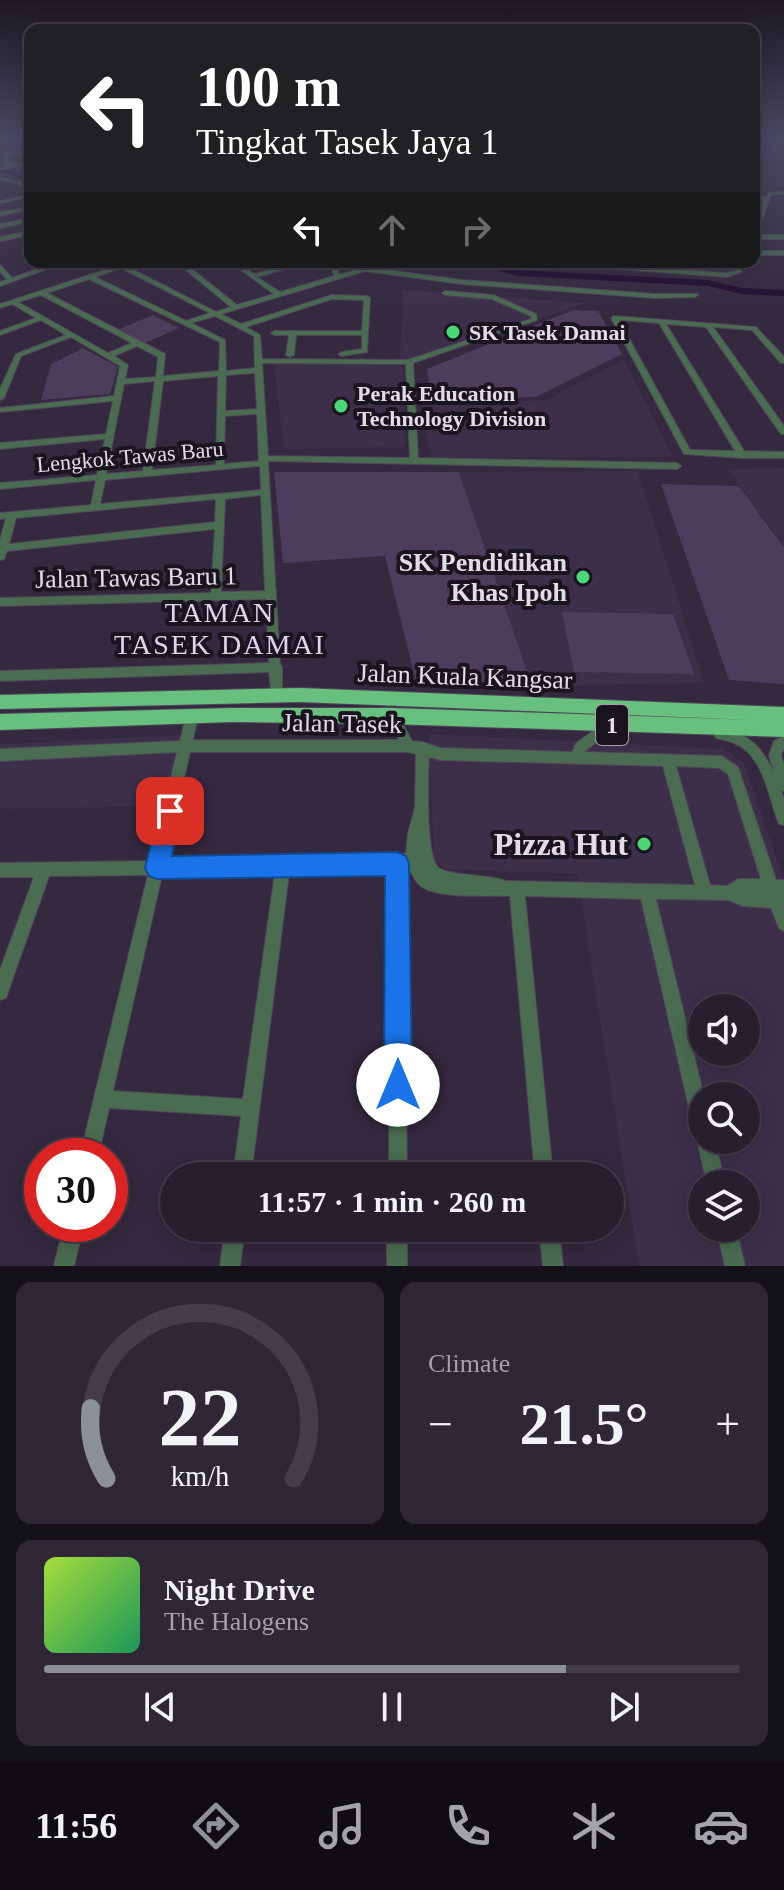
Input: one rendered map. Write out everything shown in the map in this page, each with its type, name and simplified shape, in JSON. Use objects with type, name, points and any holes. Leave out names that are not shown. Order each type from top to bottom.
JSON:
[{"type":"highway","points":[[58,700],[77,707],[167,705],[178,707],[192,716],[209,702],[229,695]]},
{"type":"highway","name":"Jalan Kuala Kangsar","points":[[0,702],[276,695],[784,714]]},
{"type":"highway","points":[[231,715],[258,708],[276,695],[290,707],[429,711],[439,716]]},
{"type":"highway","name":"Jalan Kuala Kangsar","points":[[0,722],[231,715],[439,716],[784,729]]},
{"type":"street","points":[[1,201],[24,197]]},
{"type":"street","points":[[760,198],[767,198],[760,218]]},
{"type":"street","points":[[0,214],[24,209]]},
{"type":"street","points":[[0,226],[24,221]]},
{"type":"street","points":[[760,235],[784,237]]},
{"type":"street","points":[[0,239],[24,236]]},
{"type":"street","points":[[760,253],[784,253]]},
{"type":"street","points":[[0,267],[10,280]]},
{"type":"street","points":[[0,284],[46,268]]},
{"type":"street","points":[[0,306],[107,268]]},
{"type":"street","points":[[124,268],[257,333],[276,695]]},
{"type":"street","points":[[186,268],[234,306]]},
{"type":"street","points":[[242,268],[278,294]]},
{"type":"street","points":[[253,276],[283,268]]},
{"type":"street","points":[[335,268],[337,277]]},
{"type":"street","points":[[185,323],[213,312],[368,268]]},
{"type":"street","points":[[684,268],[731,275],[740,268]]},
{"type":"street","points":[[690,268],[722,268]]},
{"type":"street","points":[[365,269],[462,282],[655,296],[695,295]]},
{"type":"street","points":[[88,276],[223,341],[220,465]]},
{"type":"street","points":[[41,292],[162,356],[147,473]]},
{"type":"street","points":[[259,362],[409,362],[534,320],[534,315],[493,297],[445,293]]},
{"type":"street","points":[[121,382],[222,373],[290,355],[362,353],[365,351],[369,301],[348,296],[332,297],[242,326]]},
{"type":"street","points":[[13,302],[124,365],[95,507]]},
{"type":"street","points":[[784,361],[754,328],[616,316],[684,450],[693,454],[784,455]]},
{"type":"street","points":[[0,333],[41,318]]},
{"type":"street","points":[[661,321],[742,455]]},
{"type":"street","points":[[709,326],[784,432]]},
{"type":"street","points":[[274,333],[366,333]]},
{"type":"street","points":[[290,355],[293,333]]},
{"type":"street","points":[[0,398],[18,355],[71,335]]},
{"type":"street","points":[[108,356],[138,343]]},
{"type":"street","points":[[409,362],[414,462]]},
{"type":"street","points":[[0,410],[117,398]]},
{"type":"street","points":[[221,414],[261,411]]},
{"type":"street","points":[[0,446],[110,436]]},
{"type":"street","name":"Lengkok Tawas Baru","points":[[0,486],[264,460],[677,466]]},
{"type":"street","points":[[0,516],[266,492]]},
{"type":"street","points":[[216,597],[221,496]]},
{"type":"street","points":[[12,515],[2,553],[220,525]]},
{"type":"street","name":"Jalan Tawas Baru 1","points":[[0,602],[272,595]]},
{"type":"street","points":[[0,676],[276,667]]},
{"type":"street","points":[[93,1138],[192,716]]},
{"type":"street","points":[[392,716],[408,746]]},
{"type":"street","points":[[576,758],[580,747],[610,724]]},
{"type":"street","points":[[676,726],[687,733],[728,734],[750,745],[762,761],[784,819]]},
{"type":"street","points":[[784,741],[778,745],[775,755],[784,785]]},
{"type":"street","name":"Jalan Tasek","points":[[0,755],[186,746],[408,746],[440,754],[722,762],[729,765],[779,894]]},
{"type":"street","points":[[423,748],[421,810],[425,863],[433,873],[447,878],[481,879],[517,891]]},
{"type":"street","points":[[668,760],[705,893]]},
{"type":"street","points":[[398,1162],[405,860],[421,810]]},
{"type":"street","points":[[0,870],[283,866],[405,860]]},
{"type":"street","points":[[405,860],[423,882],[438,887],[730,893],[743,899],[779,894],[784,923]]},
{"type":"street","points":[[244,1162],[283,866]]},
{"type":"street","points":[[0,992],[44,869]]},
{"type":"street","points":[[517,891],[543,1162]]},
{"type":"street","points":[[647,892],[692,1082]]},
{"type":"street","points":[[103,1099],[251,1108]]},
{"type":"street","points":[[64,1266],[70,1242]]},
{"type":"street","points":[[230,1266],[233,1242]]},
{"type":"street","points":[[397,1242],[397,1266]]},
{"type":"street","points":[[550,1242],[553,1266]]},
{"type":"street","points":[[729,1242],[735,1266]]},
{"type":"shaded area","name":"SK Tasek Damai","points":[[403,290],[585,303],[423,360],[400,361]]},
{"type":"shaded area","points":[[573,310],[598,311],[622,354],[536,397],[431,402],[427,369]]},
{"type":"shaded area","points":[[153,315],[179,328],[145,343],[119,329]]},
{"type":"shaded area","points":[[83,348],[118,367],[110,394],[41,400],[51,364]]},
{"type":"shaded area","points":[[624,360],[673,457],[431,457],[421,405],[546,400]]},
{"type":"shaded area","name":"Perak Education Technology Division","points":[[274,363],[403,366],[405,447],[284,449]]},
{"type":"shaded area","points":[[784,468],[784,546],[728,469]]},
{"type":"shaded area","name":"SK Pendidikan Khas Ipoh","points":[[638,471],[704,683],[532,686],[459,472]]},
{"type":"shaded area","points":[[274,472],[459,472],[532,686],[416,682],[385,556],[283,563]]},
{"type":"shaded area","points":[[661,484],[739,486],[784,547],[784,684],[729,680]]},
{"type":"shaded area","points":[[562,612],[673,614],[694,674],[574,672]]},
{"type":"shaded area","points":[[429,734],[724,749],[744,763],[784,880],[784,1266],[639,1266],[577,874],[444,869],[434,858]]},
{"type":"shaded area","points":[[183,735],[165,806],[0,809],[0,744]]},
{"type":"waterway","points":[[498,268],[518,273],[708,283],[742,291],[784,293]]},
{"type":"place","name":"SK Tasek Damai","points":[[453,332]]},
{"type":"place","name":"Perak Education Technology Division","points":[[341,406]]},
{"type":"place","name":"SK Pendidikan Khas Ipoh","points":[[583,577]]},
{"type":"place","name":"Pizza Hut","points":[[644,844]]},
{"type":"district","name":"TAMAN TASEK DAMAI","points":[[220,628]]},
{"type":"route","points":[[170,811],[157,868],[397,864],[398,1085]]}]
